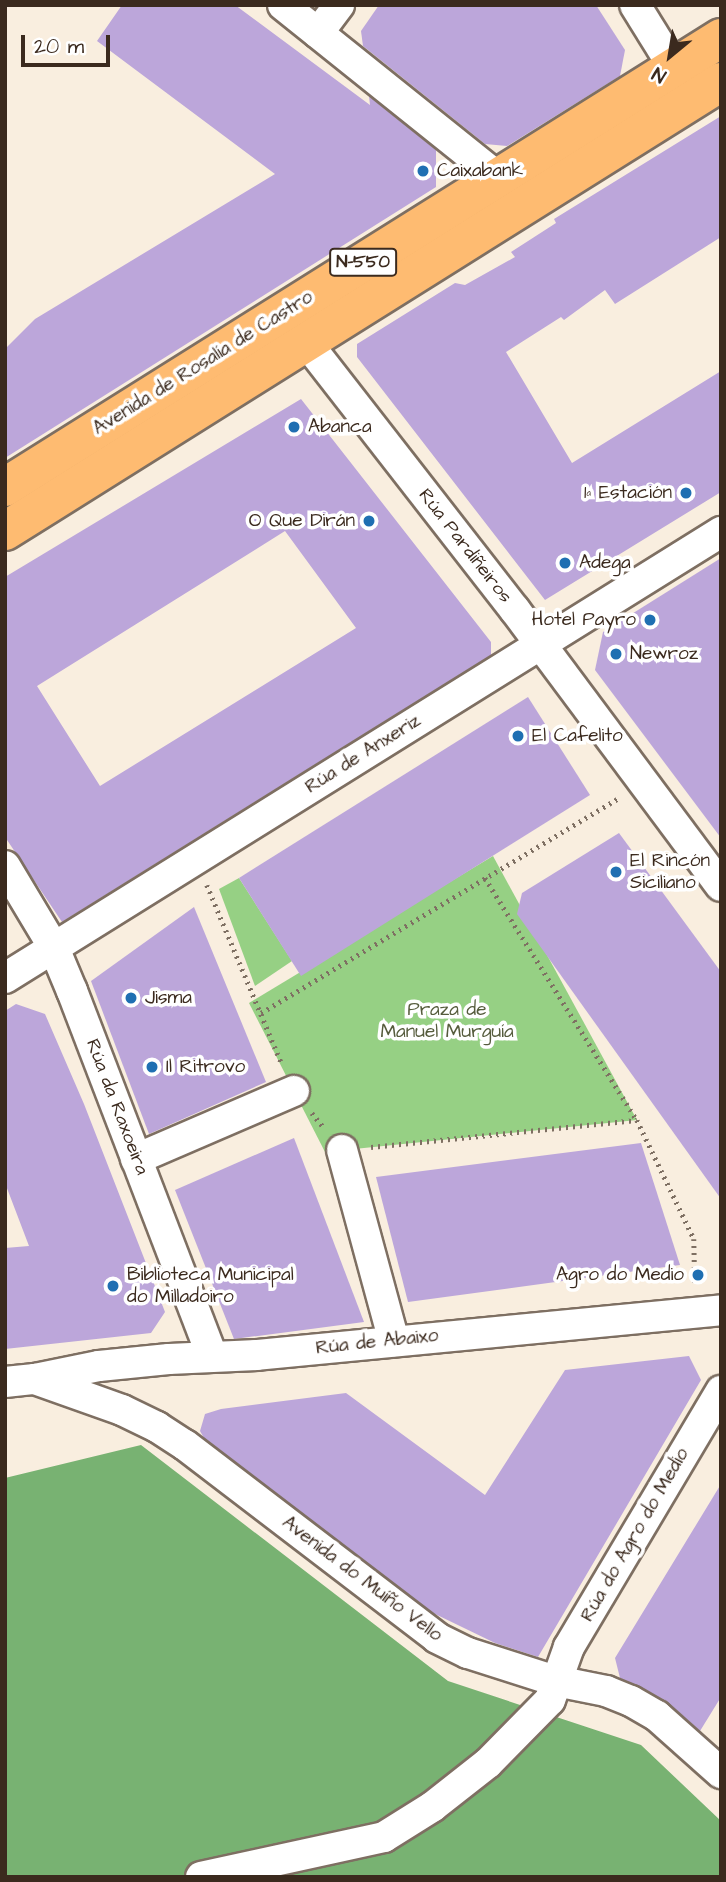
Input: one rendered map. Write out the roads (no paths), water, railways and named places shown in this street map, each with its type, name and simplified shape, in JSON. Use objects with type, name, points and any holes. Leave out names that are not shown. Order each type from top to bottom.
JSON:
[{"type":"highway","name":"Avenida de Rosalía de Castro","points":[[5,487],[721,38]]},
{"type":"highway","name":"Avenida de Rosalía de Castro","points":[[5,530],[307,344],[721,82]]},
{"type":"street","points":[[283,5],[498,177]]},
{"type":"street","points":[[318,33],[339,5]]},
{"type":"street","points":[[635,5],[674,68]]},
{"type":"street","name":"Rúa Pardiñeiros","points":[[307,344],[540,644],[721,886]]},
{"type":"street","name":"Rúa de Anxeriz","points":[[5,978],[721,532]]},
{"type":"street","name":"Rúa da Raxoeira","points":[[5,866],[54,948],[212,1356]]},
{"type":"street","points":[[136,1159],[294,1091]]},
{"type":"street","points":[[342,1150],[394,1340]]},
{"type":"street","name":"Rúa de Abaixo","points":[[35,1379],[99,1366],[212,1356],[257,1355],[708,1310]]},
{"type":"street","name":"Avenida do Muíño Vello","points":[[5,1382],[35,1379],[122,1410],[185,1445],[437,1637],[468,1653],[556,1681],[606,1691],[631,1701],[667,1724],[721,1773]]},
{"type":"street","name":"Rúa do Agro do Medio","points":[[201,1877],[384,1838],[432,1807],[488,1763],[550,1700],[569,1647],[721,1391]]},
{"type":"place","name":"Caixabank","points":[[423,171]]},
{"type":"place","name":"Abanca","points":[[294,427]]},
{"type":"place","name":"1ª Estación","points":[[686,493]]},
{"type":"place","name":"O Que Dirán","points":[[369,521]]},
{"type":"place","name":"Adega","points":[[565,563]]},
{"type":"place","name":"Hotel Payro","points":[[650,620]]},
{"type":"place","name":"Newroz","points":[[616,654]]},
{"type":"place","name":"El Cafelito","points":[[518,736]]},
{"type":"place","name":"El Rincón Siciliano","points":[[616,872]]},
{"type":"place","name":"Jisma","points":[[131,998]]},
{"type":"place","name":"Il Ritrovo","points":[[152,1067]]},
{"type":"place","name":"Agro do Medio","points":[[698,1275]]},
{"type":"place","name":"Biblioteca Municipal do Milladoiro","points":[[113,1286]]},
{"type":"park label","name":"Praza de Manuel Murguía","points":[[447,1021]]}]
